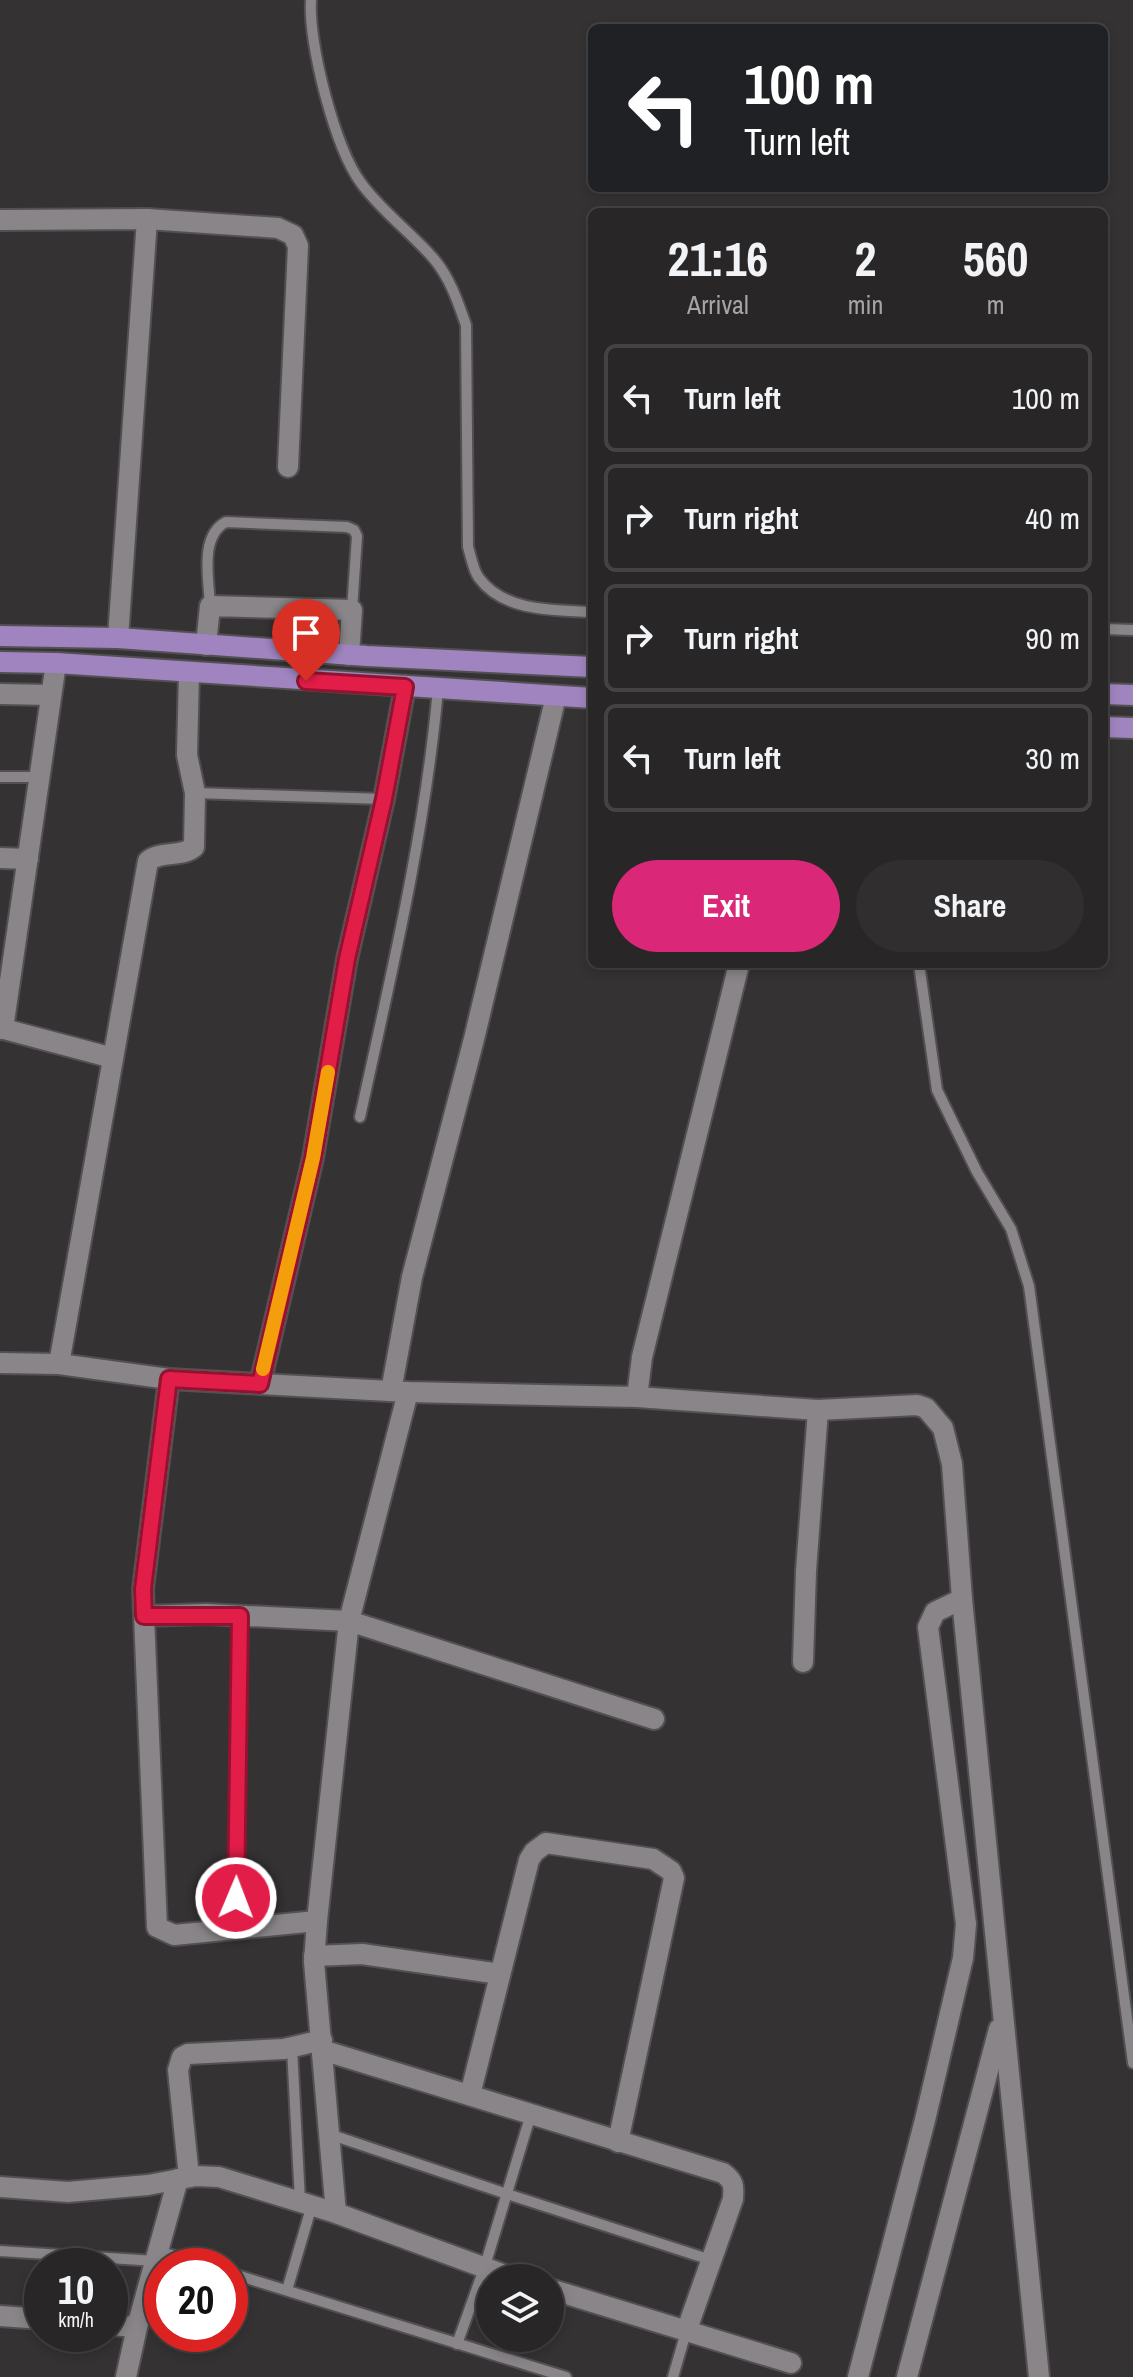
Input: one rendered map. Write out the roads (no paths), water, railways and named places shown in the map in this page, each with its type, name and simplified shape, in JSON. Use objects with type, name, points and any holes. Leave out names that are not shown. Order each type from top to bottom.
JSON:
[{"type":"main road","points":[[0,636],[118,638],[349,655],[588,667]]},
{"type":"main road","points":[[0,662],[56,663],[588,698]]},
{"type":"main road","points":[[1108,694],[1133,695]]},
{"type":"main road","points":[[1108,727],[1133,728]]},
{"type":"street","points":[[0,220],[147,219],[278,228],[297,240],[288,467]]},
{"type":"street","points":[[118,638],[147,219]]},
{"type":"street","points":[[206,645],[210,606],[352,610],[349,655]]},
{"type":"street","points":[[56,663],[28,859],[7,944],[1,1028],[113,1058]]},
{"type":"street","points":[[59,1364],[148,861],[156,855],[187,853],[194,847],[195,793],[187,755],[189,672]]},
{"type":"street","points":[[260,1384],[313,1158],[347,959],[384,799],[405,687]]},
{"type":"street","points":[[0,694],[51,695]]},
{"type":"street","points":[[336,2213],[314,1956],[349,1621],[399,1392],[412,1277],[474,1039],[556,696]]},
{"type":"street","points":[[0,858],[28,859]]},
{"type":"street","points":[[637,1397],[642,1357],[738,968]]},
{"type":"street","points":[[0,1363],[59,1364],[169,1379],[399,1392],[637,1397],[818,1410],[917,1405],[937,1418],[943,1428],[952,1464],[962,1599],[1039,2377]]},
{"type":"street","points":[[169,1379],[143,1589],[155,1922],[161,1931],[174,1935],[317,1921]]},
{"type":"street","points":[[803,1662],[806,1571],[818,1410]]},
{"type":"street","points":[[858,2377],[925,2120],[963,1958],[966,1924],[928,1627],[935,1612],[962,1599]]},
{"type":"street","points":[[144,1616],[349,1621],[654,1719]]},
{"type":"street","points":[[470,2095],[529,1860],[539,1847],[546,1843],[653,1859],[671,1871],[674,1878],[618,2142]]},
{"type":"street","points":[[314,1956],[362,1954],[500,1974]]},
{"type":"street","points":[[907,2377],[1002,2018]]},
{"type":"street","points":[[160,2248],[184,2178],[178,2070],[182,2057],[188,2054],[322,2045],[470,2095],[723,2173],[730,2178],[734,2186],[733,2199],[686,2332]]},
{"type":"street","points":[[0,2187],[68,2192],[148,2185],[206,2175],[219,2177],[336,2213],[476,2266]]},
{"type":"street","points":[[564,2293],[791,2363]]},
{"type":"street","points":[[126,2377],[144,2302]]},
{"type":"street","points":[[0,2316],[24,2318]]},
{"type":"street","points":[[128,2326],[137,2327]]},
{"type":"lane","points":[[311,0],[310,14],[319,61],[347,162],[359,182],[386,213],[434,258],[458,301],[466,325],[468,547],[478,577],[495,593],[514,602],[540,610],[588,612]]},
{"type":"lane","points":[[210,606],[210,538],[217,526],[226,522],[347,527],[354,530],[357,536],[352,610]]},
{"type":"lane","points":[[1108,629],[1133,630]]},
{"type":"lane","points":[[360,1117],[415,866],[438,689]]},
{"type":"lane","points":[[0,777],[39,777]]},
{"type":"lane","points":[[195,793],[384,799]]},
{"type":"lane","points":[[920,968],[937,1090],[977,1172],[1011,1229],[1029,1286],[1133,2063]]},
{"type":"lane","points":[[236,1929],[240,1616]]},
{"type":"lane","points":[[287,2290],[306,2203],[292,2048]]},
{"type":"lane","points":[[486,2264],[531,2114]]},
{"type":"lane","points":[[329,2134],[711,2260]]},
{"type":"lane","points":[[0,2251],[144,2256]]},
{"type":"lane","points":[[248,2278],[566,2377]]},
{"type":"lane","points":[[457,2344],[476,2291]]},
{"type":"lane","points":[[673,2377],[686,2332]]}]
